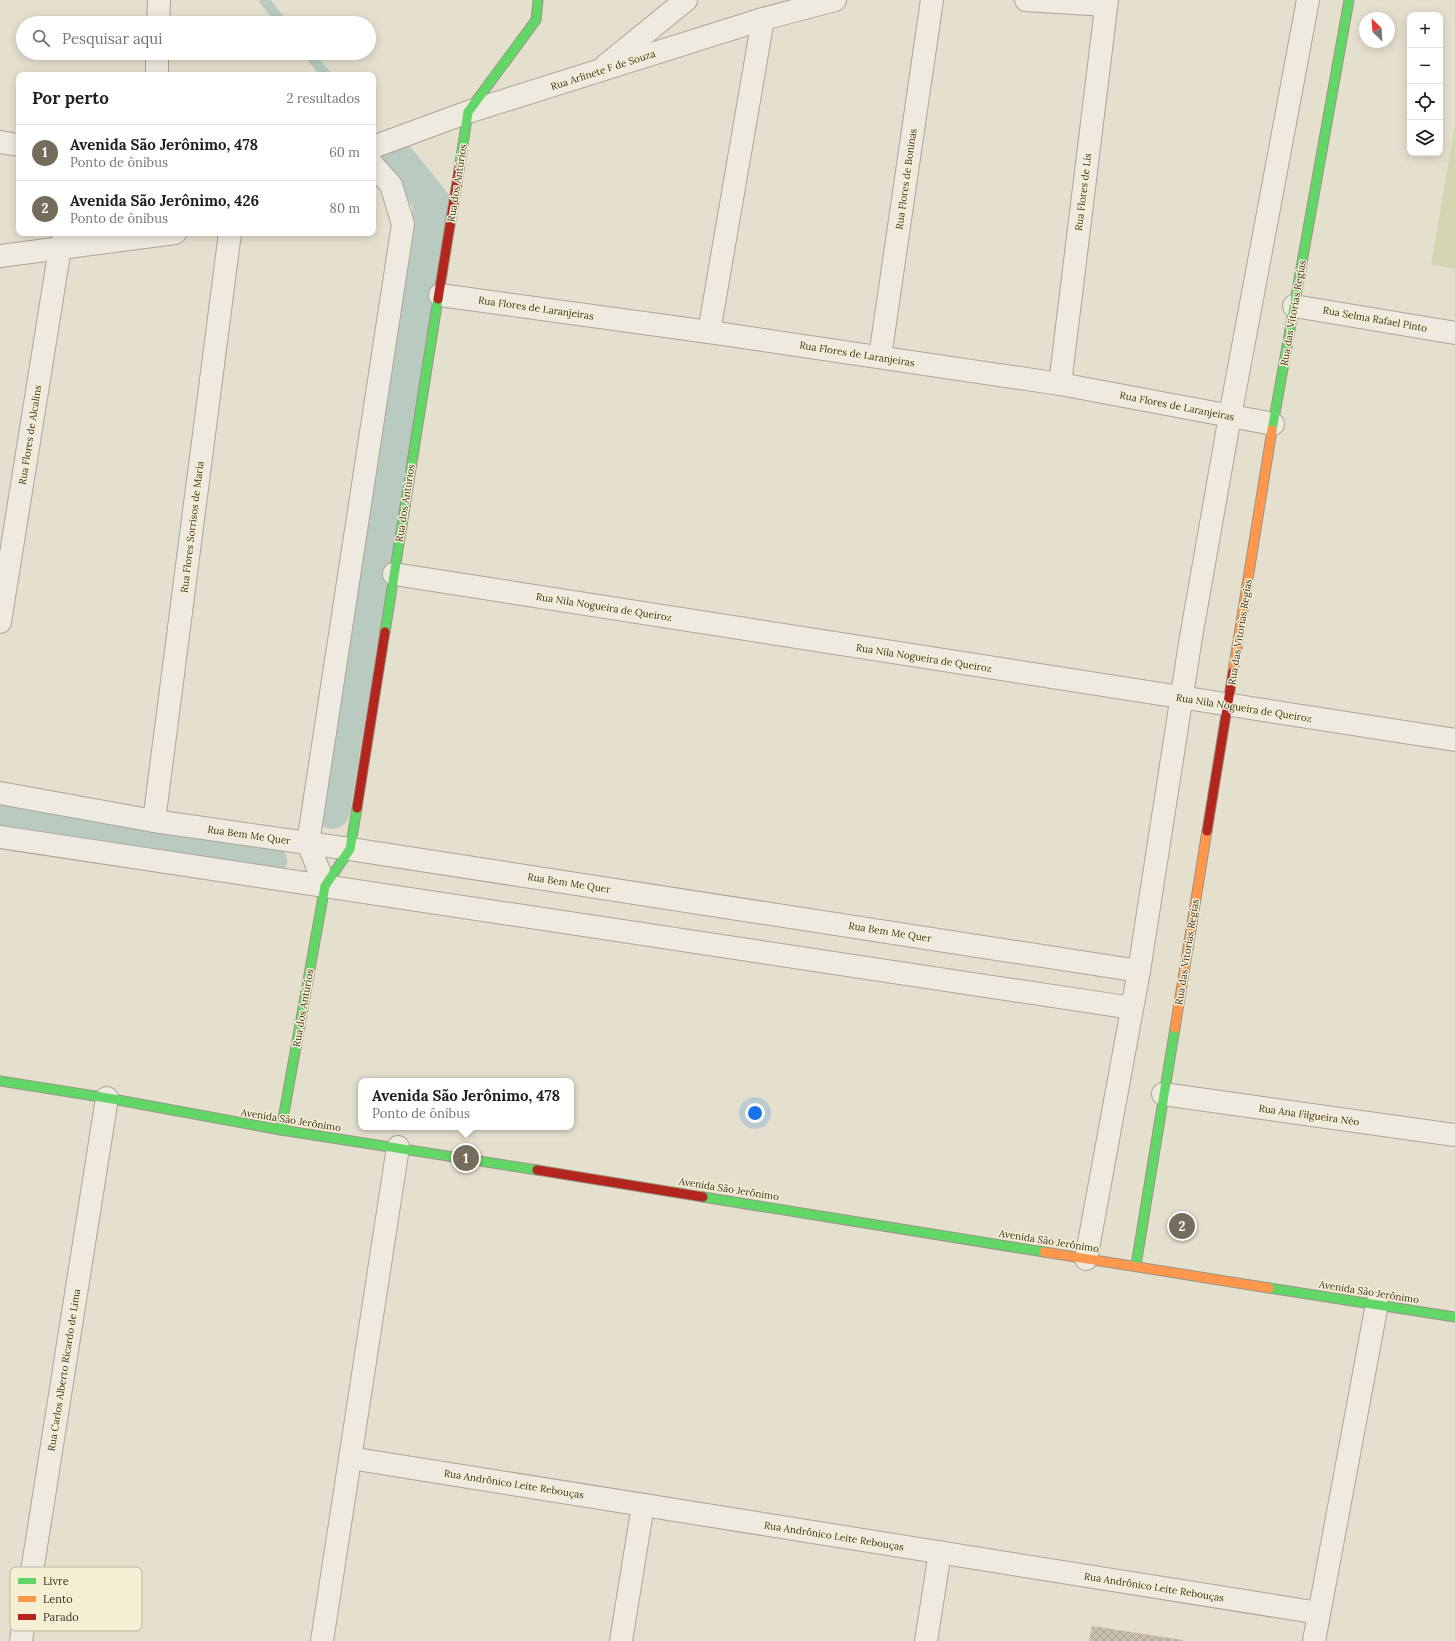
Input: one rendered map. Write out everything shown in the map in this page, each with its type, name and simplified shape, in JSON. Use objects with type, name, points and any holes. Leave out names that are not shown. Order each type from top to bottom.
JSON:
[{"type":"street","points":[[158,16],[159,0]]},
{"type":"street","points":[[468,112],[536,20],[538,0]]},
{"type":"street","points":[[595,73],[686,0]]},
{"type":"street","name":"Rua Arlinete F de Souza","points":[[376,146],[468,112],[763,19],[835,0]]},
{"type":"street","name":"Rua Flores de Boninas","points":[[880,358],[932,0]]},
{"type":"street","points":[[1026,0],[1106,2]]},
{"type":"street","points":[[1086,1259],[1139,970],[1183,698],[1191,636],[1230,416],[1308,0]]},
{"type":"street","name":"Rua das Vitorias Regias","points":[[1136,1265],[1273,424],[1349,0]]},
{"type":"street","name":"Rua Flores de Lis","points":[[1060,384],[1106,2]]},
{"type":"street","points":[[709,332],[763,19]]},
{"type":"street","points":[[157,60],[157,72]]},
{"type":"street","name":"Rua dos Antúrios","points":[[281,1130],[325,886],[350,849],[468,112]]},
{"type":"street","points":[[0,142],[16,145]]},
{"type":"street","points":[[325,886],[308,843],[403,224],[391,185],[376,168]]},
{"type":"street","points":[[0,256],[62,241],[133,236]]},
{"type":"street","name":"Rua Flores Sorrisos de Maria","points":[[154,821],[230,236]]},
{"type":"street","name":"Rua Flores de Alcalins","points":[[0,622],[62,241]]},
{"type":"street","name":"Rua Flores de Laranjeiras","points":[[440,294],[1060,384],[1273,424]]},
{"type":"street","name":"Rua Selma Rafael Pinto","points":[[1294,306],[1455,333]]},
{"type":"street","name":"Rua Nila Nogueira de Queiroz","points":[[394,574],[1455,740]]},
{"type":"street","name":"Rua Bem Me Quer","points":[[0,793],[154,821],[350,849],[1139,970]]},
{"type":"street","points":[[0,837],[1132,1008]]},
{"type":"street","name":"Avenida São Jerônimo","points":[[0,1081],[107,1098],[281,1130],[398,1147],[1086,1259],[1136,1265],[1455,1317]]},
{"type":"street","name":"Rua Ana Filgueira Néo","points":[[1163,1094],[1455,1135]]},
{"type":"street","name":"Rua Carlos Alberto Ricardo de Lima","points":[[33,1567],[107,1098]]},
{"type":"street","points":[[322,1641],[398,1147]]},
{"type":"street","points":[[1314,1641],[1318,1613],[1377,1304]]},
{"type":"street","name":"Rua Andrônico Leite Rebouças","points":[[350,1458],[1318,1613]]},
{"type":"street","points":[[621,1641],[642,1505]]},
{"type":"street","points":[[926,1641],[940,1552]]},
{"type":"street","name":"Rua Carlos Alberto Ricardo de Lima","points":[[21,1641],[23,1631]]},
{"type":"green space","points":[[1455,124],[1455,269],[1431,265]]},
{"type":"building","points":[[1092,1626],[1183,1640],[1183,1641],[1089,1641]]},
{"type":"waterway","points":[[264,0],[277,16]]},
{"type":"waterway","points":[[314,60],[324,72]]},
{"type":"waterway","points":[[332,811],[432,202],[398,160]]},
{"type":"waterway","points":[[0,820],[269,861]]},
{"type":"traffic: fast","points":[[459,170],[468,112],[536,20],[538,0]]},
{"type":"traffic: fast","points":[[1272,430],[1349,0]]},
{"type":"traffic: fast","points":[[385,632],[438,299]]},
{"type":"traffic: fast","points":[[281,1130],[325,886],[350,849],[357,808]]},
{"type":"traffic: fast","points":[[1136,1265],[1175,1028]]},
{"type":"traffic: fast","points":[[0,1081],[107,1098],[281,1130],[537,1170]]},
{"type":"traffic: fast","points":[[703,1197],[1044,1252]]},
{"type":"traffic: fast","points":[[1269,1288],[1455,1317]]},
{"type":"traffic: slow","points":[[1233,672],[1272,430]]},
{"type":"traffic: slow","points":[[1175,1028],[1207,831]]},
{"type":"traffic: slow","points":[[1044,1252],[1269,1288]]},
{"type":"traffic: jam","points":[[438,299],[459,170]]},
{"type":"traffic: jam","points":[[357,808],[385,632]]},
{"type":"traffic: jam","points":[[1207,831],[1233,672]]},
{"type":"traffic: jam","points":[[537,1170],[703,1197]]},
{"type":"place","name":"Avenida São Jerônimo, 478","points":[[466,1158]]},
{"type":"place","name":"Avenida São Jerônimo, 426","points":[[1182,1226]]}]
